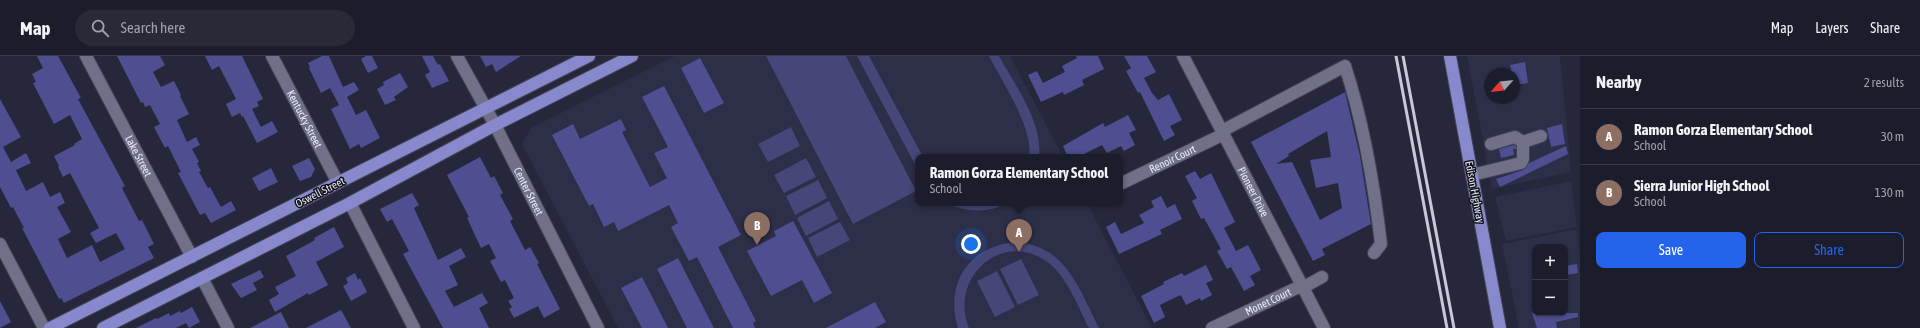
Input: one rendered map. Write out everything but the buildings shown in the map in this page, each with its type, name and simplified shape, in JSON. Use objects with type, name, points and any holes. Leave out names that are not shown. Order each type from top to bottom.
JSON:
[{"type":"main road","name":"Oswell Street","points":[[50,328],[590,56]]},
{"type":"main road","points":[[103,328],[350,203],[495,125],[632,56]]},
{"type":"main road","name":"Edison Highway","points":[[1450,56],[1500,328]]},
{"type":"street","name":"Lake Street","points":[[86,56],[192,257]]},
{"type":"street","name":"Kentucky Street","points":[[272,56],[338,183]]},
{"type":"street","name":"Center Street","points":[[457,56],[495,125],[598,328]]},
{"type":"street","name":"Pioneer Drive","points":[[1183,56],[1324,328]]},
{"type":"street","name":"Renoir Court","points":[[1123,182],[1223,132],[1345,66],[1357,104],[1378,218],[1381,244],[1374,253]]},
{"type":"street","points":[[1523,142],[1541,136]]},
{"type":"street","points":[[1491,144],[1515,137],[1523,142]]},
{"type":"street","points":[[1472,176],[1521,163],[1523,158],[1523,142]]},
{"type":"street","points":[[350,203],[414,328]]},
{"type":"street","points":[[0,244],[44,328]]},
{"type":"street","name":"Monet Court","points":[[1212,328],[1322,277]]},
{"type":"street","points":[[202,278],[228,328]]},
{"type":"shaded area","points":[[675,56],[1010,56],[1061,154],[915,154],[915,206],[1089,206],[1152,328],[618,328],[522,144],[531,128]]},
{"type":"shaded area","points":[[766,56],[846,56],[915,189],[915,192],[853,224]]},
{"type":"shaded area","points":[[857,56],[869,56],[921,154],[915,154],[915,164]]},
{"type":"shaded area","points":[[989,56],[999,56],[1020,92],[1037,131],[1039,154],[1029,154],[1027,133],[1009,92]]},
{"type":"shaded area","points":[[1467,56],[1560,56],[1571,172],[1492,189]]},
{"type":"shaded area","points":[[791,127],[800,146],[768,162],[758,144]]},
{"type":"shaded area","points":[[806,158],[816,177],[784,193],[774,175]]},
{"type":"shaded area","points":[[818,180],[827,198],[795,215],[786,196]]},
{"type":"shaded area","points":[[1571,181],[1577,227],[1506,241],[1495,197]]},
{"type":"shaded area","points":[[829,201],[838,219],[806,236],[797,218]]},
{"type":"shaded area","points":[[955,206],[1000,206],[985,210],[962,209]]},
{"type":"shaded area","points":[[840,222],[850,240],[817,257],[808,238]]},
{"type":"shaded area","points":[[1577,229],[1580,262],[1580,328],[1519,328],[1502,244]]},
{"type":"shaded area","points":[[1017,242],[1034,246],[1048,252],[1060,261],[1077,285],[1099,328],[1089,328],[1071,292],[1060,274],[1053,267],[1046,261],[1029,253],[1012,252],[996,256],[983,264],[972,277],[966,292],[965,310],[969,328],[958,328],[955,312],[955,296],[958,282],[965,269],[974,259],[986,250],[1000,245]]},
{"type":"shaded area","points":[[1021,259],[1039,295],[1018,305],[1000,269]]},
{"type":"shaded area","points":[[997,271],[1015,307],[995,317],[977,281]]},
{"type":"railway","points":[[1396,56],[1447,328]]},
{"type":"railway","points":[[1403,56],[1454,328]]},
{"type":"place","name":"Sierra Junior High School","points":[[757,245]]},
{"type":"place","name":"Ramon Gorza Elementary School","points":[[1019,252]]}]
